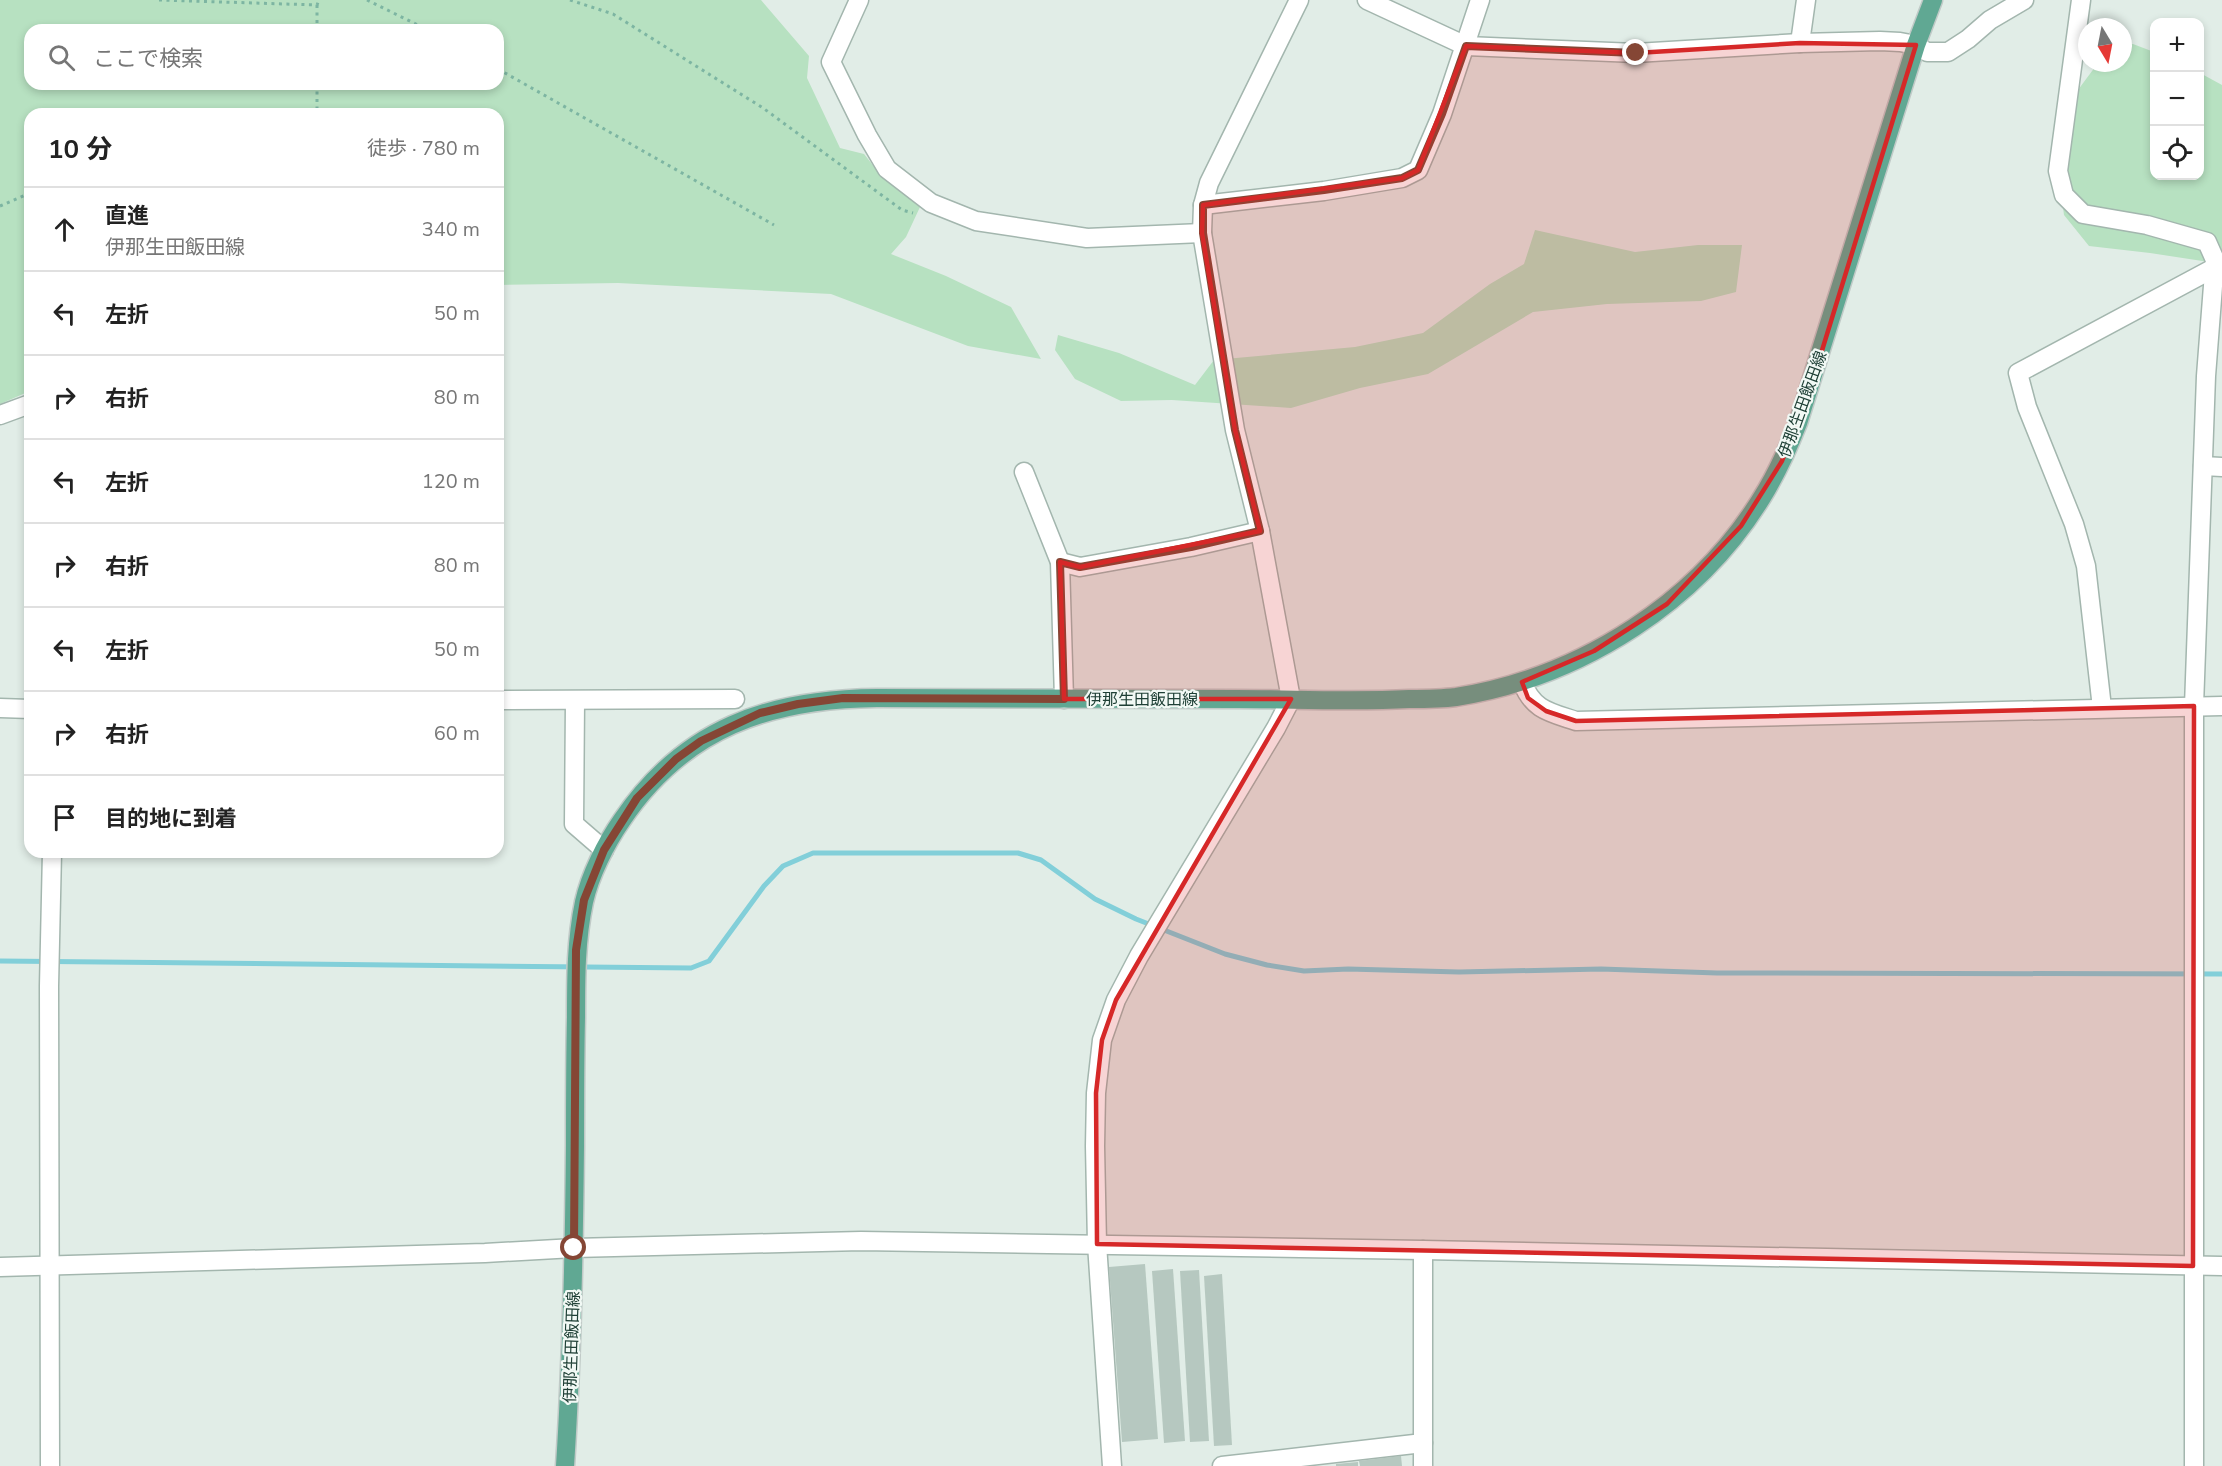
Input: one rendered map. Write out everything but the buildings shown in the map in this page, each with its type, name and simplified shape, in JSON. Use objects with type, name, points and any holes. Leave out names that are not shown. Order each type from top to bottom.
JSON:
[{"type":"main road","name":"伊那生田飯田線","points":[[565,1466],[570,1391],[574,1248],[576,950],[584,900],[604,850],[637,798],[676,759],[701,741],[760,713],[798,704],[843,698],[1291,699],[1361,702],[1454,697],[1522,682],[1594,651],[1633,629],[1667,604],[1715,558],[1766,491],[1798,423],[1916,45],[1933,0]]},
{"type":"street","points":[[860,0],[831,62],[867,135],[887,169],[931,203],[976,221],[1087,238],[1203,233]]},
{"type":"street","points":[[1112,1466],[1097,1244],[1096,1093],[1102,1040],[1116,1000],[1139,956],[1276,728],[1291,699],[1260,531],[1235,430],[1203,233],[1203,205],[1209,183],[1299,0]]},
{"type":"street","points":[[1366,0],[1466,46],[1636,53],[1800,43],[1880,41],[1916,45],[1927,51],[1948,52],[1990,20],[2024,0]]},
{"type":"street","points":[[1203,205],[1402,178],[1418,170],[1442,114],[1480,0]]},
{"type":"street","points":[[1800,43],[1806,0]]},
{"type":"street","points":[[2081,0],[2058,171],[2064,195],[2083,214],[2147,225],[2207,242],[2214,260],[2202,466],[2194,706],[2194,1466]]},
{"type":"street","points":[[2102,708],[2086,566],[2074,524],[2026,407],[2018,373],[2214,268]]},
{"type":"street","points":[[0,415],[24,406]]},
{"type":"street","points":[[2202,466],[2222,467]]},
{"type":"street","points":[[1024,472],[1060,562],[1064,699]]},
{"type":"street","points":[[1060,562],[1080,567],[1191,547],[1260,531]]},
{"type":"street","points":[[1522,682],[1528,698],[1546,711],[1576,721],[2222,706]]},
{"type":"street","points":[[504,700],[735,699]]},
{"type":"street","points":[[575,701],[574,824],[604,850]]},
{"type":"street","points":[[0,708],[24,709]]},
{"type":"street","points":[[50,1466],[48,986],[52,858]]},
{"type":"street","points":[[0,1267],[861,1241],[2222,1266]]},
{"type":"street","points":[[1423,1250],[1423,1466]]},
{"type":"street","points":[[1222,1466],[1423,1443]]},
{"type":"path","points":[[159,0],[317,5]]},
{"type":"path","points":[[317,24],[319,0]]},
{"type":"path","points":[[367,0],[416,24]]},
{"type":"path","points":[[570,0],[613,14],[764,108],[902,210],[913,213]]},
{"type":"path","points":[[504,72],[774,225]]},
{"type":"path","points":[[317,90],[317,108]]},
{"type":"path","points":[[0,206],[24,196]]},
{"type":"highlighted area","points":[[1800,43],[1916,45],[1812,383],[1782,461],[1741,526],[1667,604],[1594,651],[1522,682],[1528,698],[1546,711],[1576,721],[2194,706],[2193,1266],[1097,1244],[1096,1093],[1102,1040],[1116,1000],[1291,699],[1064,699],[1060,562],[1080,567],[1260,531],[1235,430],[1202,233],[1203,205],[1402,178],[1418,170],[1466,46],[1636,53]]},
{"type":"green space","points":[[0,0],[761,0],[809,56],[807,78],[840,148],[864,154],[879,173],[920,207],[906,237],[891,254],[946,276],[1011,307],[1041,359],[968,346],[831,294],[618,283],[504,285],[504,108],[24,108],[24,394],[0,404]]},
{"type":"green space","points":[[2132,44],[2150,50],[2150,180],[2204,180],[2204,75],[2222,85],[2222,264],[2089,246],[2064,215],[2060,184],[2072,98],[2091,72],[2132,72]]},
{"type":"green space","points":[[1535,230],[1635,252],[1698,245],[1742,245],[1736,292],[1701,301],[1607,304],[1533,312],[1428,374],[1360,388],[1291,408],[1172,400],[1121,401],[1075,379],[1055,350],[1058,335],[1119,353],[1195,385],[1214,360],[1355,347],[1423,333],[1490,284],[1524,264]]},
{"type":"waterway","points":[[0,961],[691,968],[709,961],[764,886],[783,866],[813,853],[1018,853],[1041,860],[1095,899],[1136,919],[1225,954],[1267,965],[1304,971],[1348,969],[1459,972],[1601,969],[1717,973],[2222,974]]},
{"type":"route","points":[[574,1248],[576,950],[584,900],[604,850],[637,798],[676,759],[701,741],[760,713],[798,704],[843,698],[1064,699],[1060,562],[1080,567],[1191,547],[1260,531],[1235,430],[1203,233],[1203,205],[1402,178],[1418,170],[1442,114],[1466,46],[1636,53]]}]
